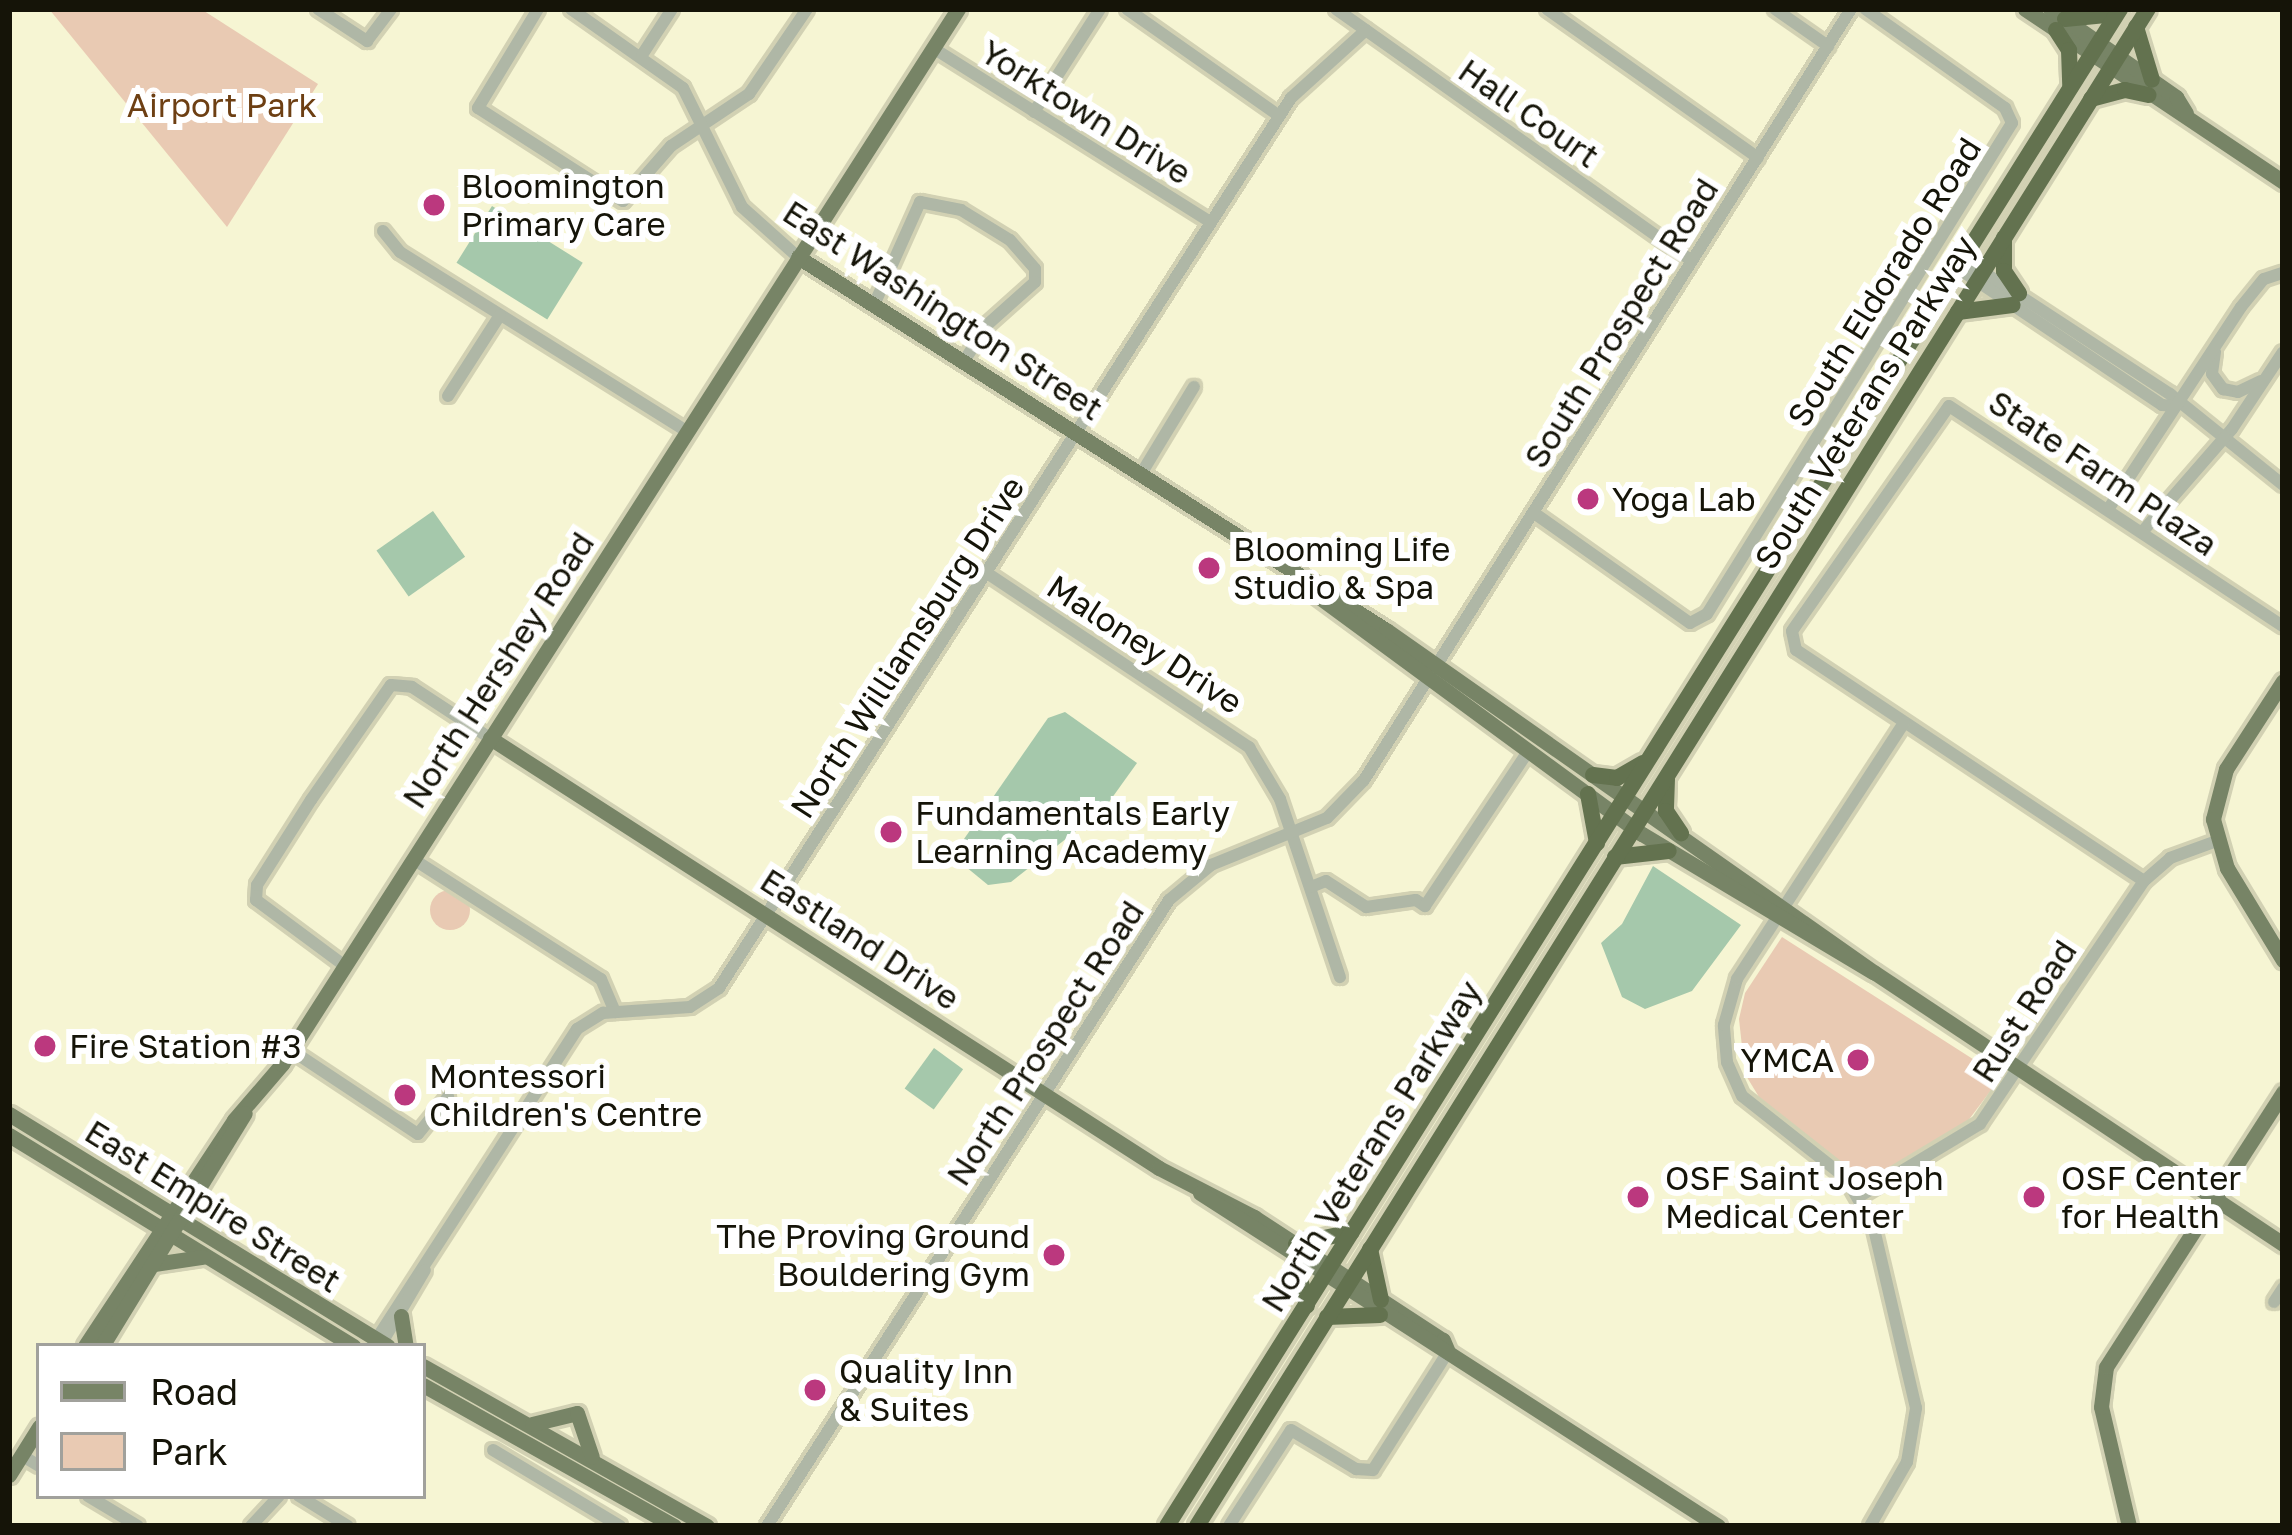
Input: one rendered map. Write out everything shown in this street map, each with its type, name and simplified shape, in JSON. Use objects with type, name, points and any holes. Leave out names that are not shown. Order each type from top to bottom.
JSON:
[{"type":"highway","name":"South Veterans Parkway","points":[[1633,828],[2148,9]]},
{"type":"highway","points":[[2070,86],[2069,50],[2057,19],[2118,12]]},
{"type":"highway","name":"South Veterans Parkway","points":[[1625,797],[2118,12]]},
{"type":"highway","points":[[2091,99],[2150,87],[2136,27]]},
{"type":"highway","points":[[1957,312],[2016,299],[2004,270],[2004,237]]},
{"type":"highway","points":[[1593,775],[1619,777],[1649,759]]},
{"type":"highway","points":[[1669,772],[1666,811],[1681,833]]},
{"type":"highway","points":[[1588,794],[1597,843]]},
{"type":"highway","name":"North Veterans Parkway","points":[[1167,1526],[1625,797]]},
{"type":"highway","name":"North Veterans Parkway","points":[[1197,1526],[1633,828]]},
{"type":"highway","points":[[1615,857],[1643,848],[1670,851]]},
{"type":"highway","points":[[1307,1305],[1296,1252],[1352,1232]]},
{"type":"highway","points":[[1327,1317],[1381,1308],[1370,1248]]},
{"type":"main road","name":"North Hershey Road","points":[[104,1343],[169,1226],[291,1050],[958,9]]},
{"type":"main road","points":[[2025,9],[2057,19],[2283,182]]},
{"type":"main road","name":"East Washington Street","points":[[798,257],[1284,566],[1434,673],[1786,903],[1875,973],[2283,1244]]},
{"type":"main road","name":"East Washington Street","points":[[1434,673],[1633,828],[1776,920],[1875,973]]},
{"type":"main road","points":[[2283,681],[2221,781],[2217,841],[2283,960]]},
{"type":"main road","name":"Eastland Drive","points":[[490,738],[1381,1308],[1442,1340],[1448,1352],[1718,1526]]},
{"type":"main road","points":[[2129,1526],[2101,1407],[2106,1367],[2283,1092]]},
{"type":"main road","name":"East Empire Street","points":[[9,1114],[140,1208]]},
{"type":"main road","name":"East Empire Street","points":[[9,1135],[140,1208],[348,1343]]},
{"type":"main road","points":[[189,1197],[207,1250],[149,1258],[140,1208],[189,1197]]},
{"type":"main road","name":"East Empire Street","points":[[207,1250],[378,1343]]},
{"type":"main road","name":"North Hershey Road","points":[[87,1343],[149,1258]]},
{"type":"main road","points":[[401,1316],[406,1343]]},
{"type":"main road","points":[[426,1368],[707,1526]]},
{"type":"main road","points":[[426,1387],[674,1526]]},
{"type":"main road","points":[[532,1424],[577,1413],[593,1458]]},
{"type":"main road","points":[[9,1474],[36,1432]]},
{"type":"street","points":[[318,9],[367,41],[391,9]]},
{"type":"street","points":[[538,9],[478,108],[623,201],[671,146],[756,86],[807,9]]},
{"type":"street","name":"East Washington Street","points":[[571,9],[683,88],[706,124],[742,207],[798,257]]},
{"type":"street","points":[[642,55],[672,9]]},
{"type":"street","points":[[1034,112],[1100,9]]},
{"type":"street","points":[[1127,9],[1279,116]]},
{"type":"street","name":"Hall Court","points":[[1336,9],[1692,261]]},
{"type":"street","points":[[1547,9],[1758,158]]},
{"type":"street","points":[[1775,9],[1828,46]]},
{"type":"street","name":"South Prospect Road","points":[[1434,673],[1851,9]]},
{"type":"street","name":"South Eldorado Road","points":[[1534,513],[1695,623],[2009,132],[2006,108],[1865,9]]},
{"type":"street","name":"North Williamsburg Drive","points":[[381,1343],[573,1034],[615,1012],[703,1002],[768,916],[1279,116],[1366,30]]},
{"type":"street","name":"Yorktown Drive","points":[[933,48],[1210,222]]},
{"type":"street","points":[[874,305],[920,202],[961,210],[1010,240],[1035,269],[1035,282],[988,324],[964,361]]},
{"type":"street","points":[[383,231],[400,252],[686,431]]},
{"type":"street","points":[[1959,262],[2152,383],[2283,485]]},
{"type":"street","points":[[2109,508],[2258,285],[2282,274]]},
{"type":"street","points":[[2016,299],[2129,384],[2176,406]]},
{"type":"street","points":[[448,396],[500,314]]},
{"type":"street","points":[[2216,345],[2212,374],[2223,388],[2238,392],[2266,378]]},
{"type":"street","points":[[2143,531],[2223,439],[2283,352]]},
{"type":"street","points":[[2112,358],[2129,384]]},
{"type":"street","points":[[2152,383],[2196,375]]},
{"type":"street","points":[[1141,474],[1194,387]]},
{"type":"street","name":"State Farm Plaza","points":[[2144,881],[1789,641],[1941,407],[1956,407],[2283,626]]},
{"type":"street","name":"Maloney Drive","points":[[987,573],[1250,747],[1293,835],[1340,977]]},
{"type":"street","name":"North Prospect Road","points":[[767,1526],[1176,892],[1221,860],[1293,835],[1350,800],[1434,673]]},
{"type":"street","points":[[345,966],[266,915],[257,885],[385,688],[412,687],[490,738]]},
{"type":"street","points":[[1870,1526],[1907,1462],[1916,1408],[1860,1196],[1835,1167],[1750,1107],[1727,1062],[1730,996],[1904,723]]},
{"type":"street","points":[[1310,887],[1326,881],[1366,907],[1416,900],[1425,906],[1528,750]]},
{"type":"street","name":"Rust Road","points":[[1860,1196],[1965,1136],[2018,1068],[2144,881],[2170,858],[2217,841]]},
{"type":"street","points":[[413,859],[601,979],[615,1012]]},
{"type":"street","points":[[291,1050],[418,1134],[448,1097]]},
{"type":"street","points":[[381,1343],[425,1269]]},
{"type":"street","points":[[2273,1302],[2283,1288]]},
{"type":"street","points":[[1229,1526],[1291,1430],[1356,1469],[1373,1470],[1448,1352]]},
{"type":"street","points":[[493,1450],[620,1526]]},
{"type":"street","points":[[21,1455],[36,1464]]},
{"type":"street","points":[[91,1499],[114,1520],[138,1526]]},
{"type":"street","points":[[251,1526],[276,1499]]},
{"type":"street","points":[[303,1499],[348,1526]]},
{"type":"green space","name":"Airport Park","points":[[49,9],[201,9],[318,84],[227,227]]},
{"type":"green space","points":[[450,890],[464,896],[470,910],[464,924],[450,930],[436,924],[430,910],[436,896]]},
{"type":"green space","name":"YMCA","points":[[1782,937],[2001,1077],[1964,1126],[1867,1183],[1759,1097],[1745,1074],[1739,1019],[1745,993]]},
{"type":"shaded area","points":[[492,206],[583,263],[547,320],[456,263]]},
{"type":"shaded area","points":[[433,511],[465,557],[409,596],[376,551]]},
{"type":"shaded area","points":[[1065,712],[1137,763],[1104,809],[1011,882],[988,885],[960,862],[964,839],[1048,718]]},
{"type":"shaded area","points":[[1653,866],[1741,925],[1692,991],[1645,1009],[1622,997],[1601,943],[1622,924]]},
{"type":"shaded area","points":[[934,1048],[963,1069],[934,1110],[905,1088]]},
{"type":"place","name":"Bloomington Primary Care","points":[[434,205]]},
{"type":"place","name":"Yoga Lab","points":[[1588,499]]},
{"type":"place","name":"Blooming Life Studio & Spa","points":[[1209,568]]},
{"type":"place","name":"Fundamentals Early Learning Academy","points":[[891,832]]},
{"type":"place","name":"Fire Station #3","points":[[45,1046]]},
{"type":"place","name":"YMCA","points":[[1858,1060]]},
{"type":"place","name":"Montessori Children's Centre","points":[[405,1095]]},
{"type":"place","name":"OSF Saint Joseph Medical Center","points":[[1638,1197]]},
{"type":"place","name":"OSF Center for Health","points":[[2034,1197]]},
{"type":"place","name":"The Proving Ground Bouldering Gym","points":[[1054,1255]]},
{"type":"place","name":"Quality Inn & Suites","points":[[815,1390]]}]
